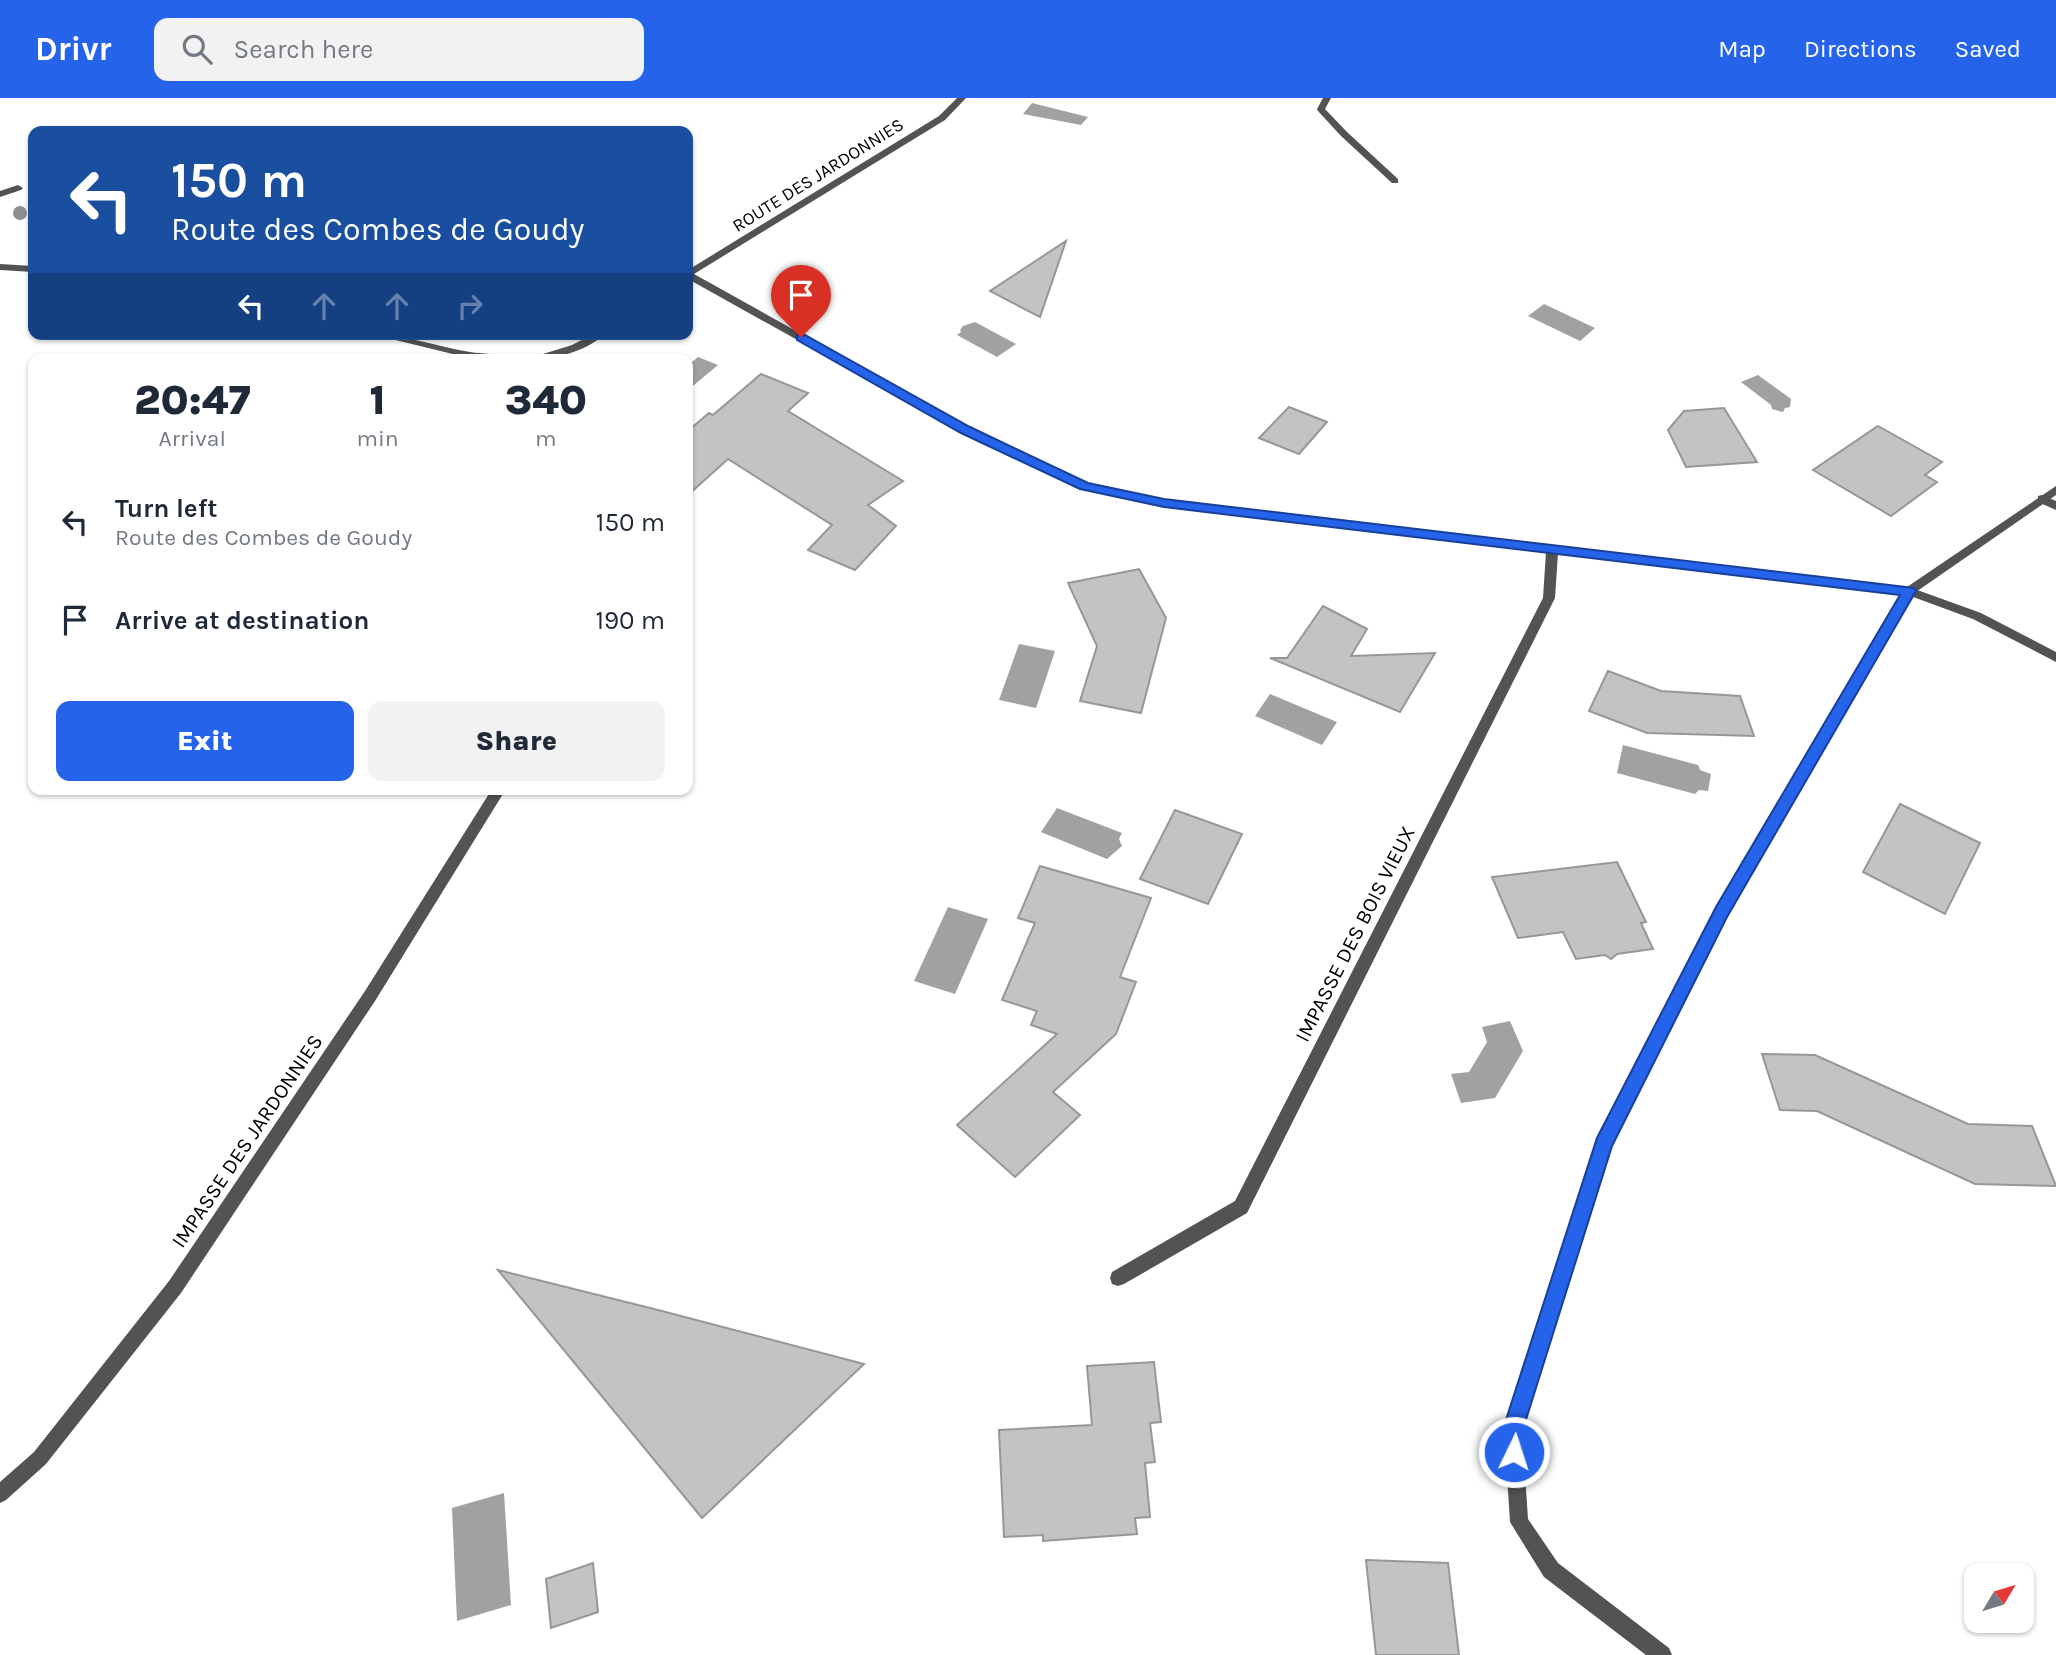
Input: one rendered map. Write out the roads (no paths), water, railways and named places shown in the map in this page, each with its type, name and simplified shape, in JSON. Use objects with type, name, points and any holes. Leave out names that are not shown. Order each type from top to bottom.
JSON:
[{"type":"street","name":"ROUTE DES JARDONNIES","points":[[693,272],[942,118],[962,98]]},
{"type":"street","points":[[1327,98],[1321,109],[1395,181]]},
{"type":"street","points":[[0,194],[18,188]]},
{"type":"street","points":[[0,267],[28,269]]},
{"type":"street","points":[[693,278],[966,430],[1085,486],[1164,503],[1909,591],[1977,617],[2056,657]]},
{"type":"street","points":[[403,340],[465,354]]},
{"type":"street","points":[[564,354],[591,340]]},
{"type":"street","points":[[1662,1655],[1551,1570],[1519,1522],[1513,1429],[1604,1144],[1722,912],[1909,591],[2056,490]]},
{"type":"street","points":[[2042,499],[2056,506]]},
{"type":"street","name":"IMPASSE DES BOIS VIEUX","points":[[1118,1278],[1241,1207],[1549,598],[1552,549]]},
{"type":"street","name":"IMPASSE DES JARDONNIES","points":[[0,1494],[40,1458],[175,1287],[370,996],[495,795]]}]
